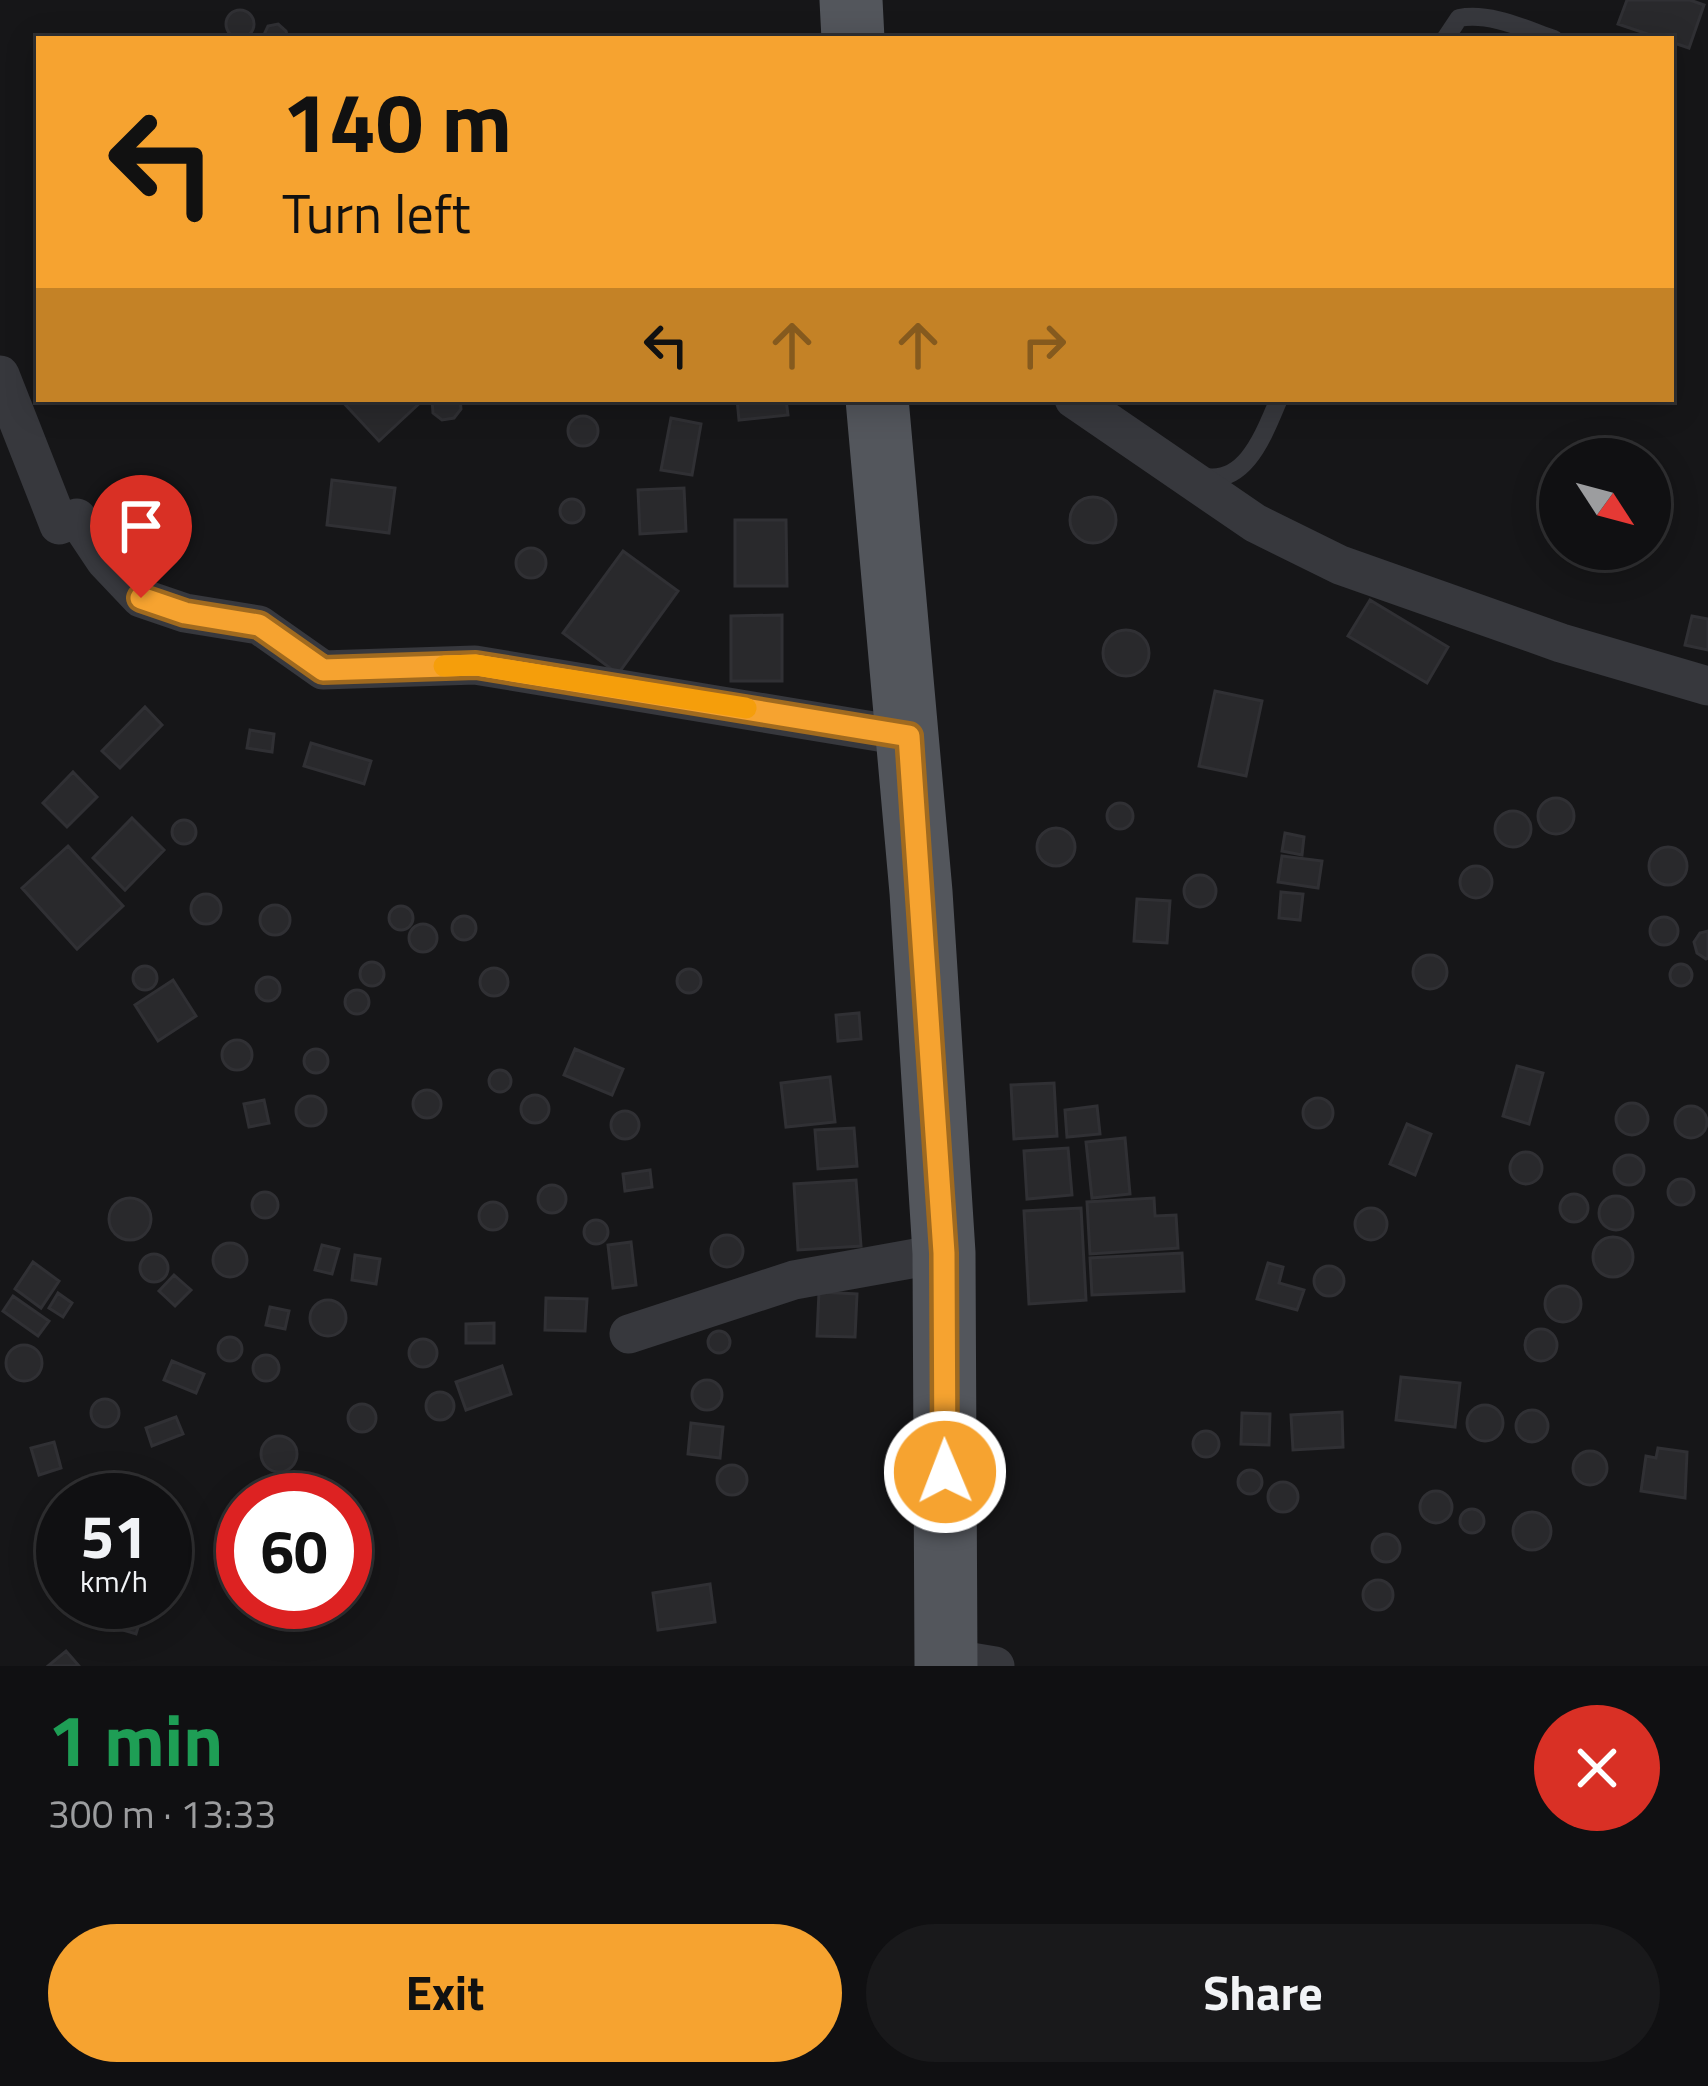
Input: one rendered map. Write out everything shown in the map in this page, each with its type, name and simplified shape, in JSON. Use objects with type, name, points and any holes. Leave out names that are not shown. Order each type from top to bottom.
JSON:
[{"type":"main road","points":[[851,0],[853,36]]},
{"type":"main road","points":[[877,402],[909,736],[944,1253],[963,1663]]},
{"type":"street","points":[[0,375],[59,525],[76,518],[105,560],[141,598],[163,608],[259,625],[323,670],[476,665],[909,736]]},
{"type":"street","points":[[1078,402],[1272,532],[1340,566],[1561,643],[1708,686],[1708,696]]},
{"type":"street","points":[[628,1334],[794,1280],[944,1253]]},
{"type":"lane","points":[[1447,36],[1464,16],[1490,18],[1545,36]]},
{"type":"lane","points":[[1176,470],[1211,479],[1239,467],[1251,458],[1278,402]]},
{"type":"building","points":[[1627,0],[1690,0],[1704,5],[1689,48],[1674,43],[1674,36],[1654,36],[1618,24]]},
{"type":"building","points":[[234,11],[246,11],[253,18],[253,30],[247,36],[233,36],[227,30],[227,18]]},
{"type":"building","points":[[278,24],[287,36],[263,36],[268,26]]},
{"type":"building","points":[[343,402],[421,402],[379,441]]},
{"type":"building","points":[[432,402],[460,402],[454,418],[442,420],[433,413]]},
{"type":"building","points":[[737,402],[786,402],[788,415],[739,420]]},
{"type":"building","points":[[583,416],[594,420],[598,431],[594,442],[583,446],[572,442],[568,431],[572,420]]},
{"type":"building","points":[[671,418],[701,424],[692,475],[661,470]]},
{"type":"building","points":[[332,480],[395,488],[389,533],[327,525]]},
{"type":"building","points":[[684,488],[686,531],[640,534],[638,490]]},
{"type":"building","points":[[1093,497],[1109,504],[1116,520],[1109,536],[1093,543],[1077,536],[1070,520],[1077,504]]},
{"type":"building","points":[[572,499],[581,502],[581,520],[572,523],[563,520],[560,511],[563,502]]},
{"type":"building","points":[[735,520],[786,520],[787,586],[735,586]]},
{"type":"building","points":[[531,548],[546,563],[531,578],[516,563]]},
{"type":"building","points":[[623,551],[678,591],[618,674],[563,633]]},
{"type":"building","points":[[1370,600],[1448,647],[1427,683],[1348,636]]},
{"type":"building","points":[[782,615],[782,681],[731,681],[731,616]]},
{"type":"building","points":[[1692,616],[1708,619],[1708,650],[1685,645]]},
{"type":"building","points":[[1126,630],[1142,637],[1149,653],[1142,669],[1126,676],[1110,669],[1103,653],[1110,637]]},
{"type":"building","points":[[1215,691],[1262,701],[1246,776],[1199,766]]},
{"type":"building","points":[[145,707],[162,725],[120,768],[102,751]]},
{"type":"building","points":[[250,730],[274,734],[272,752],[247,748]]},
{"type":"building","points":[[311,743],[371,761],[364,784],[304,766]]},
{"type":"building","points":[[73,772],[97,797],[67,827],[43,803]]},
{"type":"building","points":[[1556,798],[1569,803],[1574,816],[1569,829],[1556,834],[1543,829],[1538,816],[1543,803]]},
{"type":"building","points":[[1120,803],[1133,816],[1120,829],[1107,816]]},
{"type":"building","points":[[1513,811],[1526,816],[1531,829],[1526,842],[1513,847],[1500,842],[1495,829],[1500,816]]},
{"type":"building","points":[[132,818],[164,850],[125,890],[93,858]]},
{"type":"building","points":[[184,820],[196,832],[184,844],[172,832]]},
{"type":"building","points":[[1056,828],[1070,833],[1075,847],[1070,861],[1056,866],[1042,861],[1037,847],[1042,833]]},
{"type":"building","points":[[1285,833],[1304,837],[1302,855],[1282,851]]},
{"type":"building","points":[[68,846],[123,906],[77,949],[22,888]]},
{"type":"building","points":[[1668,847],[1682,852],[1687,866],[1682,880],[1668,885],[1654,880],[1649,866],[1654,852]]},
{"type":"building","points":[[1282,856],[1322,861],[1318,888],[1278,882]]},
{"type":"building","points":[[1476,866],[1487,871],[1492,882],[1487,893],[1476,898],[1465,893],[1460,882],[1465,871]]},
{"type":"building","points":[[1200,875],[1211,880],[1216,891],[1211,902],[1200,907],[1189,902],[1184,891],[1189,880]]},
{"type":"building","points":[[1281,892],[1303,894],[1300,920],[1279,918]]},
{"type":"building","points":[[206,894],[217,898],[221,909],[217,920],[206,924],[195,920],[191,909],[195,898]]},
{"type":"building","points":[[1137,899],[1170,901],[1167,943],[1134,941]]},
{"type":"building","points":[[275,905],[290,920],[275,935],[260,920]]},
{"type":"building","points":[[401,906],[413,918],[401,930],[389,918]]},
{"type":"building","points":[[464,916],[473,919],[473,937],[464,940],[455,937],[452,928],[455,919]]},
{"type":"building","points":[[1664,917],[1674,921],[1678,931],[1674,941],[1664,945],[1654,941],[1650,931],[1654,921]]},
{"type":"building","points":[[423,924],[433,928],[437,938],[433,948],[423,952],[413,948],[409,938],[413,928]]},
{"type":"building","points":[[1708,931],[1706,959],[1697,953],[1694,942]]},
{"type":"building","points":[[1430,955],[1442,960],[1447,972],[1442,984],[1430,989],[1418,984],[1413,972],[1418,960]]},
{"type":"building","points":[[372,962],[384,974],[372,986],[360,974]]},
{"type":"building","points":[[1681,964],[1692,975],[1681,986],[1670,975]]},
{"type":"building","points":[[145,966],[157,978],[145,990],[133,978]]},
{"type":"building","points":[[494,968],[504,972],[508,982],[504,992],[494,996],[484,992],[480,982],[484,972]]},
{"type":"building","points":[[689,969],[701,981],[689,993],[677,981]]},
{"type":"building","points":[[268,977],[280,989],[268,1001],[256,989]]},
{"type":"building","points":[[173,980],[196,1016],[158,1041],[135,1005]]},
{"type":"building","points":[[357,990],[369,1002],[357,1014],[345,1002]]},
{"type":"building","points":[[859,1013],[861,1039],[838,1041],[836,1015]]},
{"type":"building","points":[[237,1040],[248,1044],[252,1055],[248,1066],[237,1070],[226,1066],[222,1055],[226,1044]]},
{"type":"building","points":[[316,1049],[328,1061],[316,1073],[304,1061]]},
{"type":"building","points":[[575,1049],[623,1069],[612,1095],[564,1075]]},
{"type":"building","points":[[1517,1066],[1543,1073],[1529,1124],[1503,1116]]},
{"type":"building","points":[[500,1070],[511,1081],[500,1092],[489,1081]]},
{"type":"building","points":[[830,1077],[835,1122],[786,1127],[781,1083]]},
{"type":"building","points":[[1054,1083],[1057,1136],[1014,1139],[1011,1085]]},
{"type":"building","points":[[427,1090],[437,1094],[441,1104],[437,1114],[427,1118],[417,1114],[413,1104],[417,1094]]},
{"type":"building","points":[[535,1095],[545,1099],[549,1109],[545,1119],[535,1123],[525,1119],[521,1109],[525,1099]]},
{"type":"building","points":[[311,1096],[322,1100],[326,1111],[322,1122],[311,1126],[300,1122],[296,1111],[300,1100]]},
{"type":"building","points":[[1318,1098],[1329,1102],[1333,1113],[1329,1124],[1318,1128],[1307,1124],[1303,1113],[1307,1102]]},
{"type":"building","points":[[264,1100],[269,1123],[249,1127],[244,1104]]},
{"type":"building","points":[[1632,1103],[1643,1108],[1648,1119],[1643,1130],[1632,1135],[1621,1130],[1616,1119],[1621,1108]]},
{"type":"building","points":[[1097,1106],[1100,1134],[1067,1137],[1065,1110]]},
{"type":"building","points":[[1691,1106],[1703,1110],[1707,1122],[1703,1134],[1691,1138],[1679,1134],[1675,1122],[1679,1110]]},
{"type":"building","points":[[625,1111],[635,1115],[639,1125],[635,1135],[625,1139],[615,1135],[611,1125],[615,1115]]},
{"type":"building","points":[[1407,1124],[1431,1134],[1415,1175],[1390,1164]]},
{"type":"building","points":[[854,1128],[857,1166],[818,1169],[815,1130]]},
{"type":"building","points":[[1125,1138],[1130,1194],[1092,1198],[1086,1142]]},
{"type":"building","points":[[1068,1148],[1072,1195],[1027,1199],[1024,1151]]},
{"type":"building","points":[[1526,1152],[1537,1157],[1542,1168],[1537,1179],[1526,1184],[1515,1179],[1510,1168],[1515,1157]]},
{"type":"building","points":[[1629,1155],[1640,1159],[1644,1170],[1640,1181],[1629,1185],[1618,1181],[1614,1170],[1618,1159]]},
{"type":"building","points":[[650,1170],[652,1187],[625,1191],[623,1174]]},
{"type":"building","points":[[1681,1179],[1691,1182],[1691,1202],[1681,1205],[1671,1202],[1668,1192],[1671,1182]]},
{"type":"building","points":[[856,1180],[861,1246],[798,1250],[794,1184]]},
{"type":"building","points":[[552,1185],[562,1189],[566,1199],[562,1209],[552,1213],[542,1209],[538,1199],[542,1189]]},
{"type":"building","points":[[265,1192],[278,1205],[265,1218],[252,1205]]},
{"type":"building","points":[[1574,1194],[1584,1198],[1588,1208],[1584,1218],[1574,1222],[1564,1218],[1560,1208],[1564,1198]]},
{"type":"building","points":[[1616,1196],[1628,1201],[1633,1213],[1628,1225],[1616,1230],[1604,1225],[1599,1213],[1604,1201]]},
{"type":"building","points":[[130,1198],[145,1204],[151,1219],[145,1234],[130,1240],[115,1234],[109,1219],[115,1204]]},
{"type":"building","points":[[1154,1198],[1155,1216],[1176,1215],[1178,1248],[1090,1254],[1087,1202]]},
{"type":"building","points":[[493,1202],[503,1206],[507,1216],[503,1226],[493,1230],[483,1226],[479,1216],[483,1206]]},
{"type":"building","points":[[1081,1208],[1086,1300],[1029,1304],[1024,1211]]},
{"type":"building","points":[[1371,1208],[1382,1213],[1387,1224],[1382,1235],[1371,1240],[1360,1235],[1355,1224],[1360,1213]]},
{"type":"building","points":[[596,1220],[605,1223],[605,1241],[596,1244],[587,1241],[584,1232],[587,1223]]},
{"type":"building","points":[[727,1235],[738,1240],[743,1251],[738,1262],[727,1267],[716,1262],[711,1251],[716,1240]]},
{"type":"building","points":[[1613,1237],[1627,1243],[1633,1257],[1627,1271],[1613,1277],[1599,1271],[1593,1257],[1599,1243]]},
{"type":"building","points":[[631,1242],[636,1285],[613,1288],[608,1245]]},
{"type":"building","points":[[230,1243],[242,1248],[247,1260],[242,1272],[230,1277],[218,1272],[213,1260],[218,1248]]},
{"type":"building","points":[[322,1245],[339,1249],[332,1274],[315,1270]]},
{"type":"building","points":[[1182,1253],[1184,1291],[1092,1295],[1090,1258]]},
{"type":"building","points":[[154,1254],[164,1258],[168,1268],[164,1278],[154,1282],[144,1278],[140,1268],[144,1258]]},
{"type":"building","points":[[355,1255],[380,1259],[376,1284],[352,1280]]},
{"type":"building","points":[[33,1262],[59,1281],[41,1308],[15,1289]]},
{"type":"building","points":[[1268,1263],[1283,1267],[1279,1283],[1304,1290],[1297,1310],[1257,1299]]},
{"type":"building","points":[[1329,1266],[1340,1270],[1344,1281],[1340,1292],[1329,1296],[1318,1292],[1314,1281],[1318,1270]]},
{"type":"building","points":[[174,1275],[191,1290],[175,1306],[159,1291]]},
{"type":"building","points":[[1563,1286],[1576,1291],[1581,1304],[1576,1317],[1563,1322],[1550,1317],[1545,1304],[1550,1291]]},
{"type":"building","points":[[819,1292],[857,1294],[855,1337],[817,1336]]},
{"type":"building","points":[[58,1293],[72,1303],[63,1317],[49,1308]]},
{"type":"building","points":[[13,1296],[49,1321],[38,1336],[3,1311]]},
{"type":"building","points":[[546,1298],[587,1299],[585,1331],[545,1330]]},
{"type":"building","points":[[328,1300],[340,1306],[346,1318],[340,1330],[328,1336],[316,1330],[310,1318],[316,1306]]},
{"type":"building","points":[[270,1307],[289,1311],[285,1329],[266,1325]]},
{"type":"building","points":[[494,1323],[494,1343],[466,1343],[466,1324]]},
{"type":"building","points":[[1541,1329],[1552,1334],[1557,1345],[1552,1356],[1541,1361],[1530,1356],[1525,1345],[1530,1334]]},
{"type":"building","points":[[719,1331],[730,1342],[719,1353],[708,1342]]},
{"type":"building","points":[[230,1337],[239,1340],[239,1358],[230,1361],[221,1358],[218,1349],[221,1340]]},
{"type":"building","points":[[423,1339],[433,1343],[437,1353],[433,1363],[423,1367],[413,1363],[409,1353],[413,1343]]},
{"type":"building","points":[[24,1345],[36,1351],[42,1363],[36,1375],[24,1381],[12,1375],[6,1363],[12,1351]]},
{"type":"building","points":[[266,1355],[279,1368],[266,1381],[253,1368]]},
{"type":"building","points":[[172,1361],[204,1374],[196,1393],[164,1380]]},
{"type":"building","points":[[502,1366],[511,1394],[466,1410],[456,1382]]},
{"type":"building","points":[[1401,1377],[1460,1383],[1455,1427],[1396,1420]]},
{"type":"building","points":[[707,1380],[722,1395],[707,1410],[692,1395]]},
{"type":"building","points":[[440,1392],[450,1396],[454,1406],[450,1416],[440,1420],[430,1416],[426,1406],[430,1396]]},
{"type":"building","points":[[105,1399],[115,1403],[119,1413],[115,1423],[105,1427],[95,1423],[91,1413],[95,1403]]},
{"type":"building","points":[[362,1404],[372,1408],[376,1418],[372,1428],[362,1432],[352,1428],[348,1418],[352,1408]]},
{"type":"building","points":[[1485,1405],[1498,1410],[1503,1423],[1498,1436],[1485,1441],[1472,1436],[1467,1423],[1472,1410]]},
{"type":"building","points":[[1532,1410],[1543,1415],[1548,1426],[1543,1437],[1532,1442],[1521,1437],[1516,1426],[1521,1415]]},
{"type":"building","points":[[1342,1412],[1343,1447],[1293,1450],[1291,1415]]},
{"type":"building","points":[[1242,1413],[1270,1414],[1269,1445],[1241,1444]]},
{"type":"building","points":[[176,1417],[183,1434],[152,1446],[146,1428]]},
{"type":"building","points":[[691,1423],[723,1427],[720,1458],[688,1454]]},
{"type":"building","points":[[1206,1431],[1219,1444],[1206,1457],[1193,1444]]},
{"type":"building","points":[[279,1436],[291,1442],[297,1454],[291,1466],[279,1472],[267,1466],[261,1454],[267,1442]]},
{"type":"building","points":[[54,1442],[61,1468],[38,1473],[31,1448]]},
{"type":"building","points":[[1658,1448],[1687,1452],[1685,1498],[1641,1491],[1646,1456],[1656,1458]]},
{"type":"building","points":[[1590,1451],[1602,1456],[1607,1468],[1602,1480],[1590,1485],[1578,1480],[1573,1468],[1578,1456]]},
{"type":"building","points":[[732,1465],[747,1480],[732,1495],[717,1480]]},
{"type":"building","points":[[1250,1470],[1259,1473],[1259,1491],[1250,1494],[1241,1491],[1238,1482],[1241,1473]]},
{"type":"building","points":[[1283,1482],[1298,1497],[1283,1512],[1268,1497]]},
{"type":"building","points":[[1436,1491],[1447,1496],[1452,1507],[1447,1518],[1436,1523],[1425,1518],[1420,1507],[1425,1496]]},
{"type":"building","points":[[1472,1509],[1481,1512],[1481,1530],[1472,1533],[1463,1530],[1460,1521],[1463,1512]]},
{"type":"building","points":[[1532,1512],[1545,1518],[1551,1531],[1545,1544],[1532,1550],[1519,1544],[1513,1531],[1519,1518]]},
{"type":"building","points":[[1386,1534],[1396,1538],[1400,1548],[1396,1558],[1386,1562],[1376,1558],[1372,1548],[1376,1538]]},
{"type":"building","points":[[1378,1580],[1393,1595],[1378,1610],[1363,1595]]},
{"type":"building","points":[[710,1584],[715,1622],[658,1630],[653,1593]]},
{"type":"building","points":[[66,1651],[79,1666],[48,1666]]},
{"type":"slow traffic","points":[[444,666],[476,665],[746,708]]},
{"type":"route","points":[[141,598],[163,608],[259,625],[323,670],[476,665],[909,736],[944,1253],[945,1472]]}]
